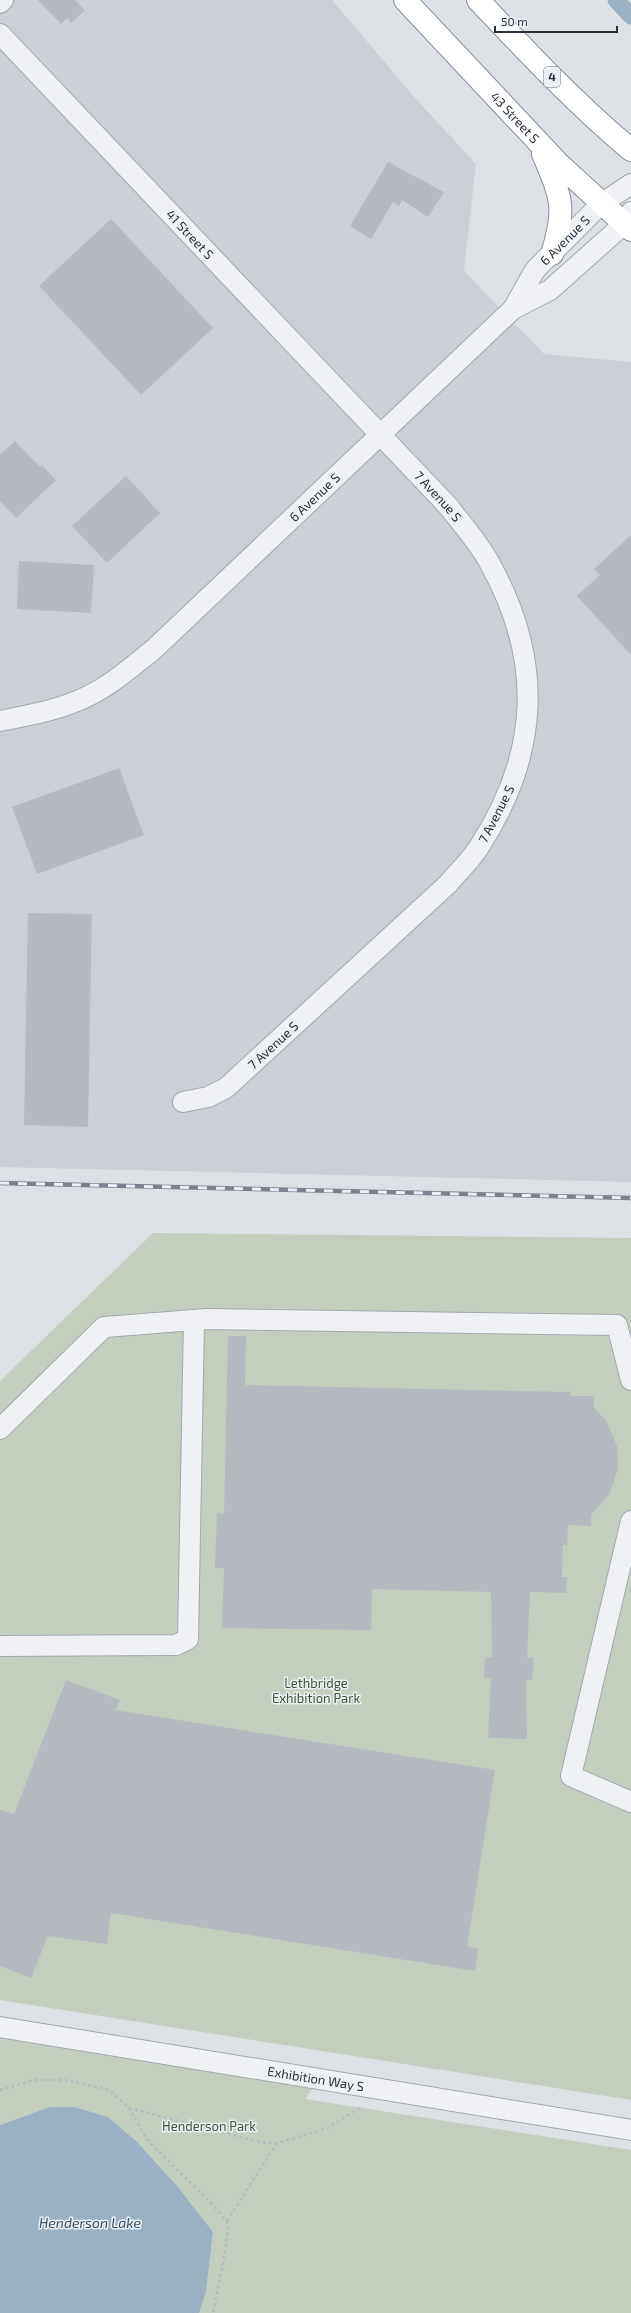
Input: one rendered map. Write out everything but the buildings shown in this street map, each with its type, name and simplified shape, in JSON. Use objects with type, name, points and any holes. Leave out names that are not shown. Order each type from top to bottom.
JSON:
[{"type":"highway","name":"43 Street S","points":[[405,0],[539,143],[601,204],[629,222]]},
{"type":"highway","name":"4","points":[[478,0],[534,60],[605,128],[631,150]]},
{"type":"highway","points":[[539,143],[559,193],[562,217],[552,254]]},
{"type":"street","points":[[0,3],[3,0]]},
{"type":"street","name":"41 Street S","points":[[0,34],[380,435]]},
{"type":"street","name":"6 Avenue S","points":[[513,309],[535,270],[601,204],[631,184]]},
{"type":"street","name":"6 Avenue S","points":[[0,721],[41,712],[78,701],[113,681],[153,650],[513,309],[550,290],[629,222]]},
{"type":"street","name":"7 Avenue S","points":[[183,1102],[208,1097],[226,1088],[448,884],[478,848],[509,792],[520,763],[527,713],[527,672],[521,636],[509,602],[489,561],[470,533],[448,506],[380,435]]},
{"type":"street","points":[[0,1429],[104,1327],[194,1320],[617,1325],[631,1380]]},
{"type":"street","points":[[0,1646],[176,1645],[188,1639],[194,1320]]},
{"type":"street","points":[[631,1521],[571,1776],[631,1802]]},
{"type":"street","name":"Exhibition Way S","points":[[0,2027],[631,2130]]},
{"type":"path","points":[[0,2090],[34,2080],[65,2080],[105,2089],[113,2093],[129,2108],[139,2128],[152,2145],[214,2205],[227,2222],[228,2231],[223,2264],[213,2313]]},
{"type":"path","points":[[129,2108],[260,2142],[277,2143],[328,2128],[361,2106],[369,2107]]},
{"type":"path","points":[[227,2222],[277,2143]]},
{"type":"shaded area","points":[[0,0],[332,0],[415,98],[476,164],[464,271],[544,354],[631,362],[631,1182],[0,1167]]},
{"type":"green space","name":"Lethbridge Exhibition Park","points":[[153,1233],[631,1238],[631,2100],[0,2000],[0,1381]]},
{"type":"green space","name":"Henderson Park","points":[[0,2027],[320,2079],[305,2099],[631,2150],[631,2313],[199,2313],[206,2292],[213,2232],[178,2187],[138,2143],[50,2107],[0,2125]]},
{"type":"water","name":"Henderson Lake","points":[[50,2107],[74,2107],[108,2117],[138,2143],[178,2187],[213,2232],[206,2292],[199,2313],[0,2313],[0,2125]]},
{"type":"waterway","points":[[616,0],[631,16]]},
{"type":"railway","points":[[0,1183],[631,1198]]}]
